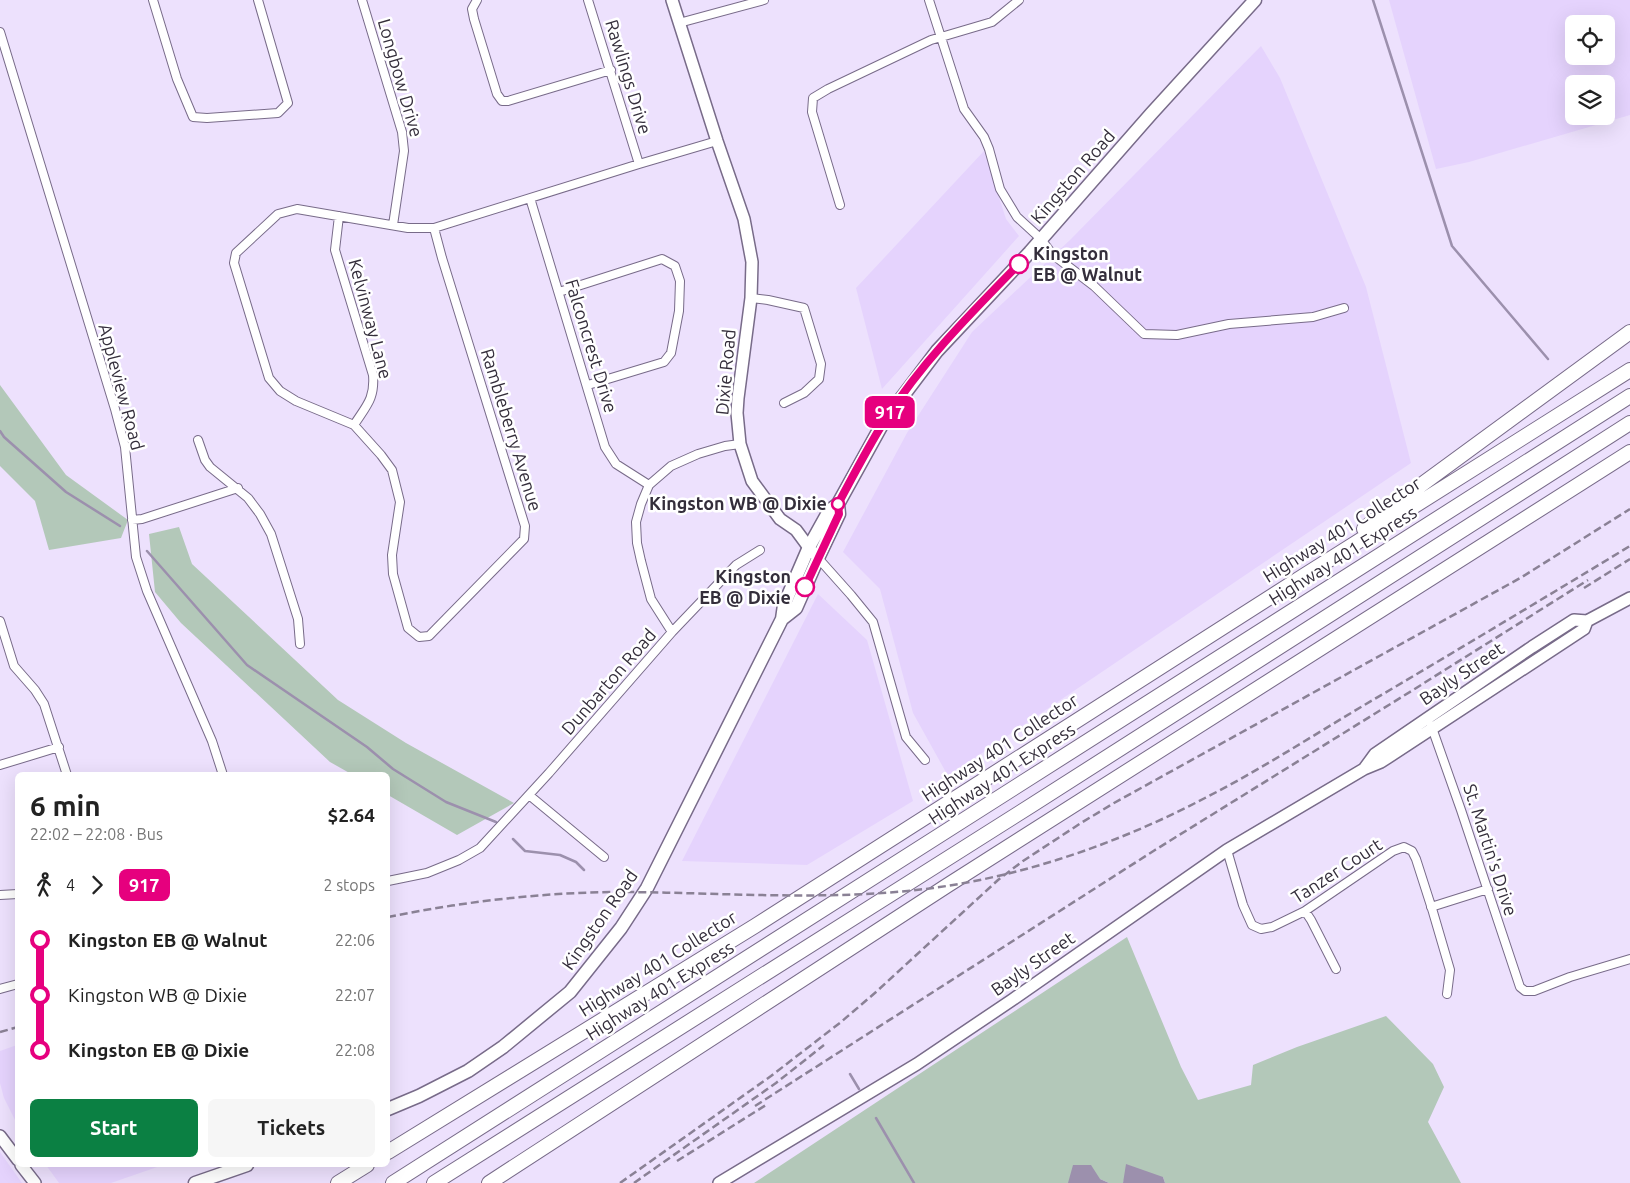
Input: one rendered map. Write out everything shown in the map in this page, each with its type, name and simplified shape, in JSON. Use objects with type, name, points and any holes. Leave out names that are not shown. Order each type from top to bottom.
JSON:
[{"type":"highway","points":[[1305,575],[1387,510],[1630,332]]},
{"type":"highway","name":"Highway 401 Collector","points":[[390,1151],[755,926],[1630,370]]},
{"type":"highway","name":"Highway 401 Express","points":[[393,1183],[1630,396]]},
{"type":"highway","points":[[434,1183],[1040,800],[1630,423]]},
{"type":"highway","points":[[489,1183],[948,885],[1630,452]]},
{"type":"highway","points":[[338,1183],[364,1167]]},
{"type":"main road","name":"Dixie Road","points":[[672,0],[744,220],[752,262],[751,298],[738,398],[737,414],[740,444],[752,481],[780,519],[796,530],[818,558]]},
{"type":"main road","name":"Kingston Road","points":[[390,1108],[468,1072],[503,1047],[570,992],[621,928],[647,888],[782,619],[784,605],[808,547],[829,511],[838,504],[884,420],[944,341],[1041,239],[1255,0]]},
{"type":"main road","name":"Kingston Road","points":[[782,619],[796,608],[839,514],[838,504]]},
{"type":"main road","name":"Bayly Street","points":[[720,1183],[917,1064],[1227,850],[1364,769],[1381,762],[1430,723],[1584,629],[1587,621],[1630,598]]},
{"type":"main road","points":[[0,1136],[15,1156]]},
{"type":"main road","points":[[23,1167],[35,1183]]},
{"type":"main road","points":[[195,1183],[240,1167]]},
{"type":"street","points":[[153,0],[177,79],[193,117],[207,118],[278,113],[288,103],[258,0]]},
{"type":"street","name":"Longbow Drive","points":[[362,0],[402,132],[404,151],[393,225]]},
{"type":"street","points":[[477,0],[472,9],[474,19],[497,94],[502,101],[508,101],[610,70]]},
{"type":"street","name":"Rawlings Drive","points":[[588,0],[639,164]]},
{"type":"street","points":[[679,23],[764,0]]},
{"type":"street","points":[[929,0],[964,109],[984,137],[1000,189],[1017,217],[1041,239],[1052,254],[1094,286],[1144,334],[1177,335],[1229,324],[1313,317],[1344,308]]},
{"type":"street","points":[[840,205],[812,112],[813,98],[931,40],[992,22],[1019,0]]},
{"type":"street","name":"Appleview Road","points":[[0,32],[125,447],[136,557],[147,591],[212,741],[222,772]]},
{"type":"street","name":"Rambleberry Avenue","points":[[434,228],[525,526],[524,539],[429,636],[419,637],[408,628],[393,574],[392,555],[400,502],[392,470],[354,425],[296,401],[280,391],[269,378],[234,263],[236,252],[278,214],[297,209],[408,228],[434,228],[717,141]]},
{"type":"street","name":"Falconcrest Drive","points":[[530,198],[605,447],[616,464],[649,485]]},
{"type":"street","name":"Kelvinway Lane","points":[[339,216],[335,250],[373,375],[374,390],[354,425]]},
{"type":"street","points":[[559,292],[662,259],[675,266],[680,281],[679,311],[672,353],[664,362],[588,386]]},
{"type":"street","points":[[751,298],[804,308],[821,364],[819,379],[804,392],[784,403]]},
{"type":"street","points":[[198,440],[205,460],[210,467],[248,498],[271,534],[298,619],[300,644]]},
{"type":"street","name":"Dunbarton Road","points":[[390,881],[427,873],[459,860],[480,848],[529,796],[672,632],[651,600],[638,549],[636,522],[640,504],[649,485],[671,466],[688,457],[725,446],[740,444]]},
{"type":"street","points":[[132,520],[142,519],[238,488]]},
{"type":"street","points":[[672,632],[736,565],[760,550]]},
{"type":"street","name":"Dixie Road","points":[[818,558],[874,622],[906,737],[925,760]]},
{"type":"street","points":[[0,621],[14,666],[36,690],[44,704],[66,772]]},
{"type":"street","name":"St. Martin's Drive","points":[[1430,723],[1520,986],[1525,991],[1534,991],[1570,977],[1630,959]]},
{"type":"street","points":[[0,765],[59,747]]},
{"type":"street","points":[[529,796],[604,857]]},
{"type":"street","name":"Tanzer Court","points":[[1227,850],[1243,905],[1252,925],[1261,929],[1272,927],[1305,912],[1393,851],[1404,847],[1412,851],[1450,970],[1447,994]]},
{"type":"street","points":[[1431,907],[1488,889]]},
{"type":"street","points":[[0,895],[15,894]]},
{"type":"street","points":[[1305,912],[1336,969]]},
{"type":"street","points":[[0,989],[15,985]]},
{"type":"shaded area","points":[[1389,0],[1630,0],[1630,115],[1615,119],[1615,75],[1565,75],[1565,125],[1596,125],[1469,162],[1436,169]]},
{"type":"shaded area","points":[[1261,46],[1280,78],[1366,287],[1411,463],[948,776],[913,713],[880,589],[843,552],[907,433],[972,332],[1070,240]]},
{"type":"shaded area","points":[[984,151],[1006,219],[1019,236],[882,389],[856,288]]},
{"type":"shaded area","points":[[818,594],[867,640],[913,801],[807,865],[682,861]]},
{"type":"shaded area","points":[[15,1046],[15,1120],[4,1098],[0,1083],[0,1051]]},
{"type":"shaded area","points":[[0,1152],[22,1183],[0,1183]]},
{"type":"shaded area","points":[[1126,1164],[1163,1177],[1165,1183],[1123,1183]]},
{"type":"shaded area","points":[[1073,1165],[1091,1165],[1100,1179],[1109,1183],[1068,1183]]},
{"type":"shaded area","points":[[47,1167],[157,1167],[111,1183],[59,1183]]},
{"type":"green space","points":[[0,385],[66,475],[128,520],[121,538],[49,550],[35,501],[0,466]]},
{"type":"green space","points":[[179,527],[192,564],[338,700],[406,743],[514,803],[457,835],[390,796],[390,772],[348,772],[330,762],[181,623],[155,592],[149,534]]},
{"type":"green space","points":[[1127,937],[1181,1067],[1198,1100],[1251,1085],[1253,1065],[1297,1047],[1386,1016],[1433,1064],[1444,1087],[1428,1122],[1461,1183],[1165,1183],[1163,1177],[1124,1180],[1123,1183],[1109,1183],[1100,1179],[1079,1183],[754,1183]]},
{"type":"waterway","points":[[1373,0],[1452,246],[1548,359]]},
{"type":"waterway","points":[[0,431],[4,437],[66,492],[120,526]]},
{"type":"waterway","points":[[147,551],[247,665],[367,747],[393,769],[446,802],[496,822]]},
{"type":"waterway","points":[[513,839],[525,851],[560,855],[576,862],[584,870]]},
{"type":"waterway","points":[[850,1074],[859,1089]]},
{"type":"waterway","points":[[876,1118],[914,1183]]},
{"type":"railway","points":[[620,1183],[771,1076],[841,1022],[998,880],[1023,861],[1114,803],[1522,577],[1630,509]]},
{"type":"railway","points":[[390,917],[500,899],[556,894],[653,892],[853,895],[893,892],[933,888],[1004,875],[1073,855],[1140,829],[1225,788],[1630,546]]},
{"type":"railway","points":[[1584,588],[1630,559]]},
{"type":"railway","points":[[755,1106],[1155,850],[1588,580]]},
{"type":"railway","points":[[0,1032],[15,1028]]},
{"type":"railway","points":[[634,1183],[776,1083],[824,1045]]},
{"type":"railway","points":[[677,1161],[766,1105]]},
{"type":"bus line","name":"917","points":[[805,587],[839,514],[838,504],[884,420],[944,341],[1019,264]]},
{"type":"place","name":"Kingston EB @ Walnut","points":[[1019,264]]},
{"type":"place","name":"Kingston WB @ Dixie","points":[[838,504]]},
{"type":"place","name":"Kingston EB @ Dixie","points":[[805,587]]}]
